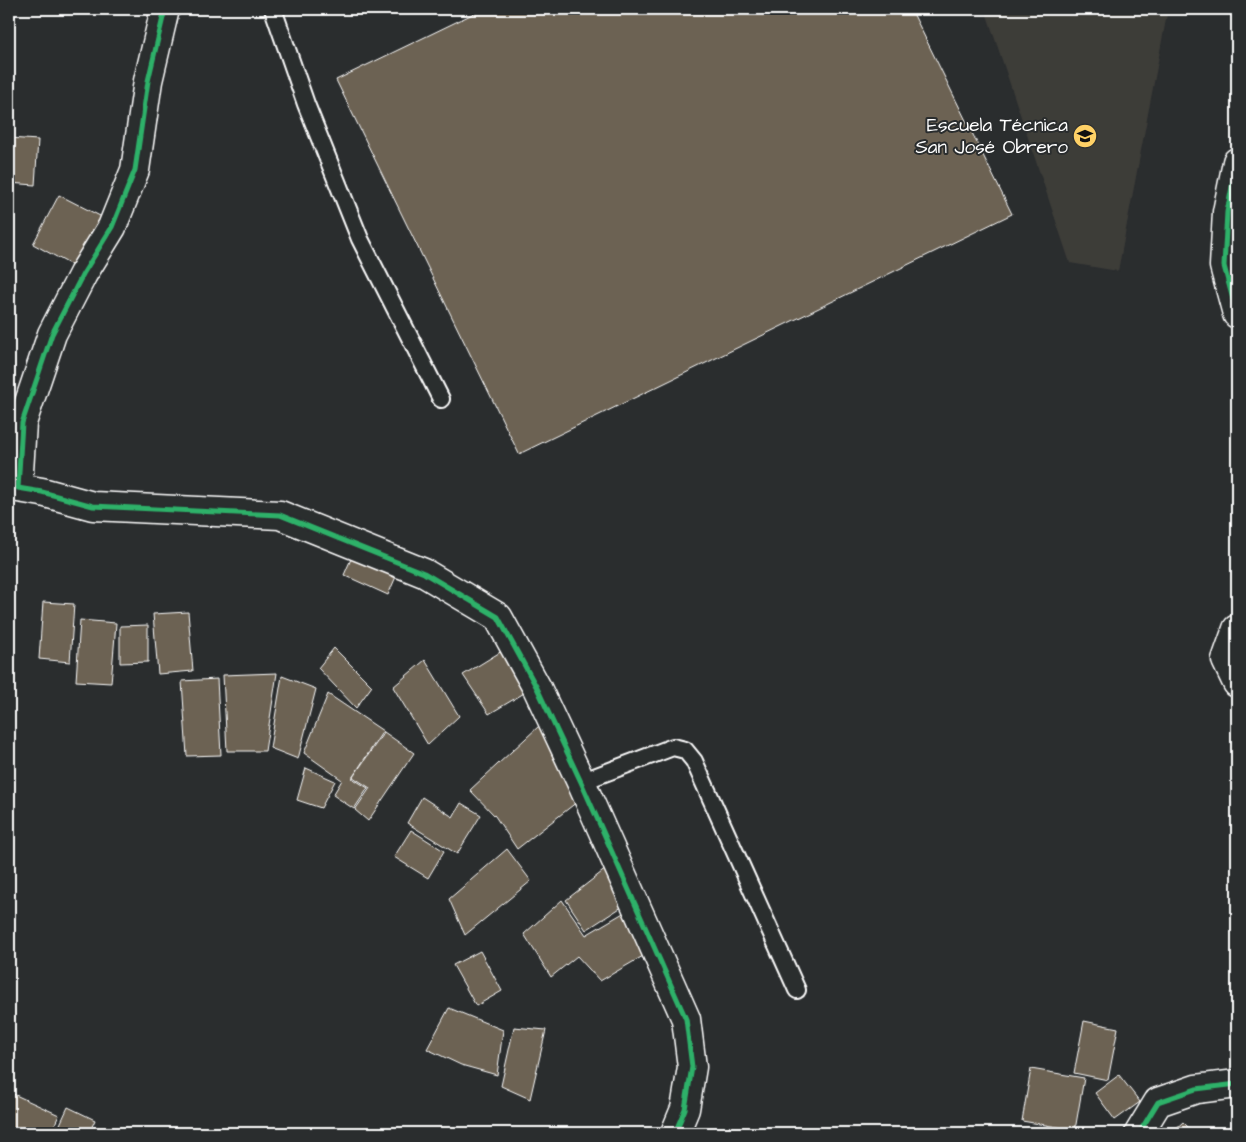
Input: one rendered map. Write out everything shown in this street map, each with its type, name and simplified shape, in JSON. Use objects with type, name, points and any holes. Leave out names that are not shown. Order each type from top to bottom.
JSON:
[{"type":"street","points":[[165,9],[148,82],[135,170],[112,227],[83,274],[52,334],[22,424],[13,487],[42,492],[93,506],[280,515],[424,573],[498,617],[537,688],[581,782],[686,1019],[692,1067],[685,1109],[675,1133]]},
{"type":"street","points":[[1237,162],[1227,212],[1224,266],[1237,314]]},
{"type":"street","points":[[1234,662],[1237,629]]},
{"type":"street","points":[[1139,1133],[1158,1102],[1196,1089],[1237,1084]]},
{"type":"lane","points":[[273,9],[306,104],[360,239],[441,399]]},
{"type":"lane","points":[[581,782],[673,748],[685,750],[694,761],[797,990]]},
{"type":"shaded area","name":"Escuela Técnica San José Obrero","points":[[985,9],[1168,9],[1118,271],[1070,263]]},
{"type":"building","points":[[483,9],[911,9],[1012,214],[519,454],[336,80]]},
{"type":"building","points":[[9,138],[38,140],[35,185],[9,183]]},
{"type":"building","points":[[59,195],[102,217],[75,267],[33,244]]},
{"type":"building","points":[[354,552],[398,572],[388,595],[344,575]]},
{"type":"building","points":[[43,602],[74,604],[70,662],[39,659]]},
{"type":"building","points":[[188,612],[193,671],[158,674],[153,614]]},
{"type":"building","points":[[80,620],[116,623],[111,683],[76,681]]},
{"type":"building","points":[[148,625],[148,662],[120,663],[120,626]]},
{"type":"building","points":[[334,648],[372,686],[356,708],[318,668]]},
{"type":"building","points":[[502,651],[526,692],[489,714],[463,675]]},
{"type":"building","points":[[425,660],[459,716],[428,745],[393,687]]},
{"type":"building","points":[[277,673],[265,751],[227,751],[223,675]]},
{"type":"building","points":[[282,676],[316,689],[298,759],[270,748]]},
{"type":"building","points":[[217,679],[221,755],[187,756],[182,681]]},
{"type":"building","points":[[328,694],[383,731],[352,778],[368,788],[354,809],[333,795],[342,780],[304,753]]},
{"type":"building","points":[[539,726],[582,798],[517,849],[495,816],[470,790]]},
{"type":"building","points":[[384,732],[414,753],[368,821],[355,810],[370,788],[353,777]]},
{"type":"building","points":[[306,768],[335,781],[321,808],[297,800]]},
{"type":"building","points":[[422,797],[453,817],[461,803],[481,815],[457,854],[407,823]]},
{"type":"building","points":[[411,830],[444,851],[428,878],[394,857]]},
{"type":"building","points":[[507,849],[531,881],[465,935],[449,899]]},
{"type":"building","points":[[611,865],[628,903],[586,930],[566,900]]},
{"type":"building","points":[[562,900],[586,935],[630,909],[650,952],[600,981],[577,956],[551,977],[524,934]]},
{"type":"building","points":[[480,951],[502,991],[476,1006],[453,965]]},
{"type":"building","points":[[449,1008],[503,1030],[497,1075],[461,1065],[427,1049]]},
{"type":"building","points":[[1084,1021],[1118,1028],[1108,1080],[1074,1073]]},
{"type":"building","points":[[514,1027],[546,1030],[530,1099],[501,1086]]},
{"type":"building","points":[[1031,1069],[1084,1078],[1075,1130],[1022,1121]]},
{"type":"building","points":[[1119,1075],[1140,1102],[1115,1120],[1095,1093]]},
{"type":"building","points":[[9,1092],[59,1115],[51,1133],[9,1133]]},
{"type":"building","points":[[68,1107],[95,1120],[89,1133],[56,1133]]},
{"type":"building","points":[[1183,1122],[1194,1133],[1171,1133]]},
{"type":"cycle path","points":[[165,9],[148,81],[135,170],[112,227],[83,274],[52,334],[22,423],[18,488],[42,492],[93,506],[280,515],[424,573],[498,617],[537,688],[581,782],[686,1019],[692,1067],[685,1109],[675,1133]]},
{"type":"cycle path","points":[[1237,162],[1227,212],[1224,266],[1237,314]]},
{"type":"cycle path","points":[[1139,1133],[1158,1102],[1196,1089],[1237,1084]]},
{"type":"place","name":"Escuela Técnica San José Obrero","points":[[1085,136]]}]
